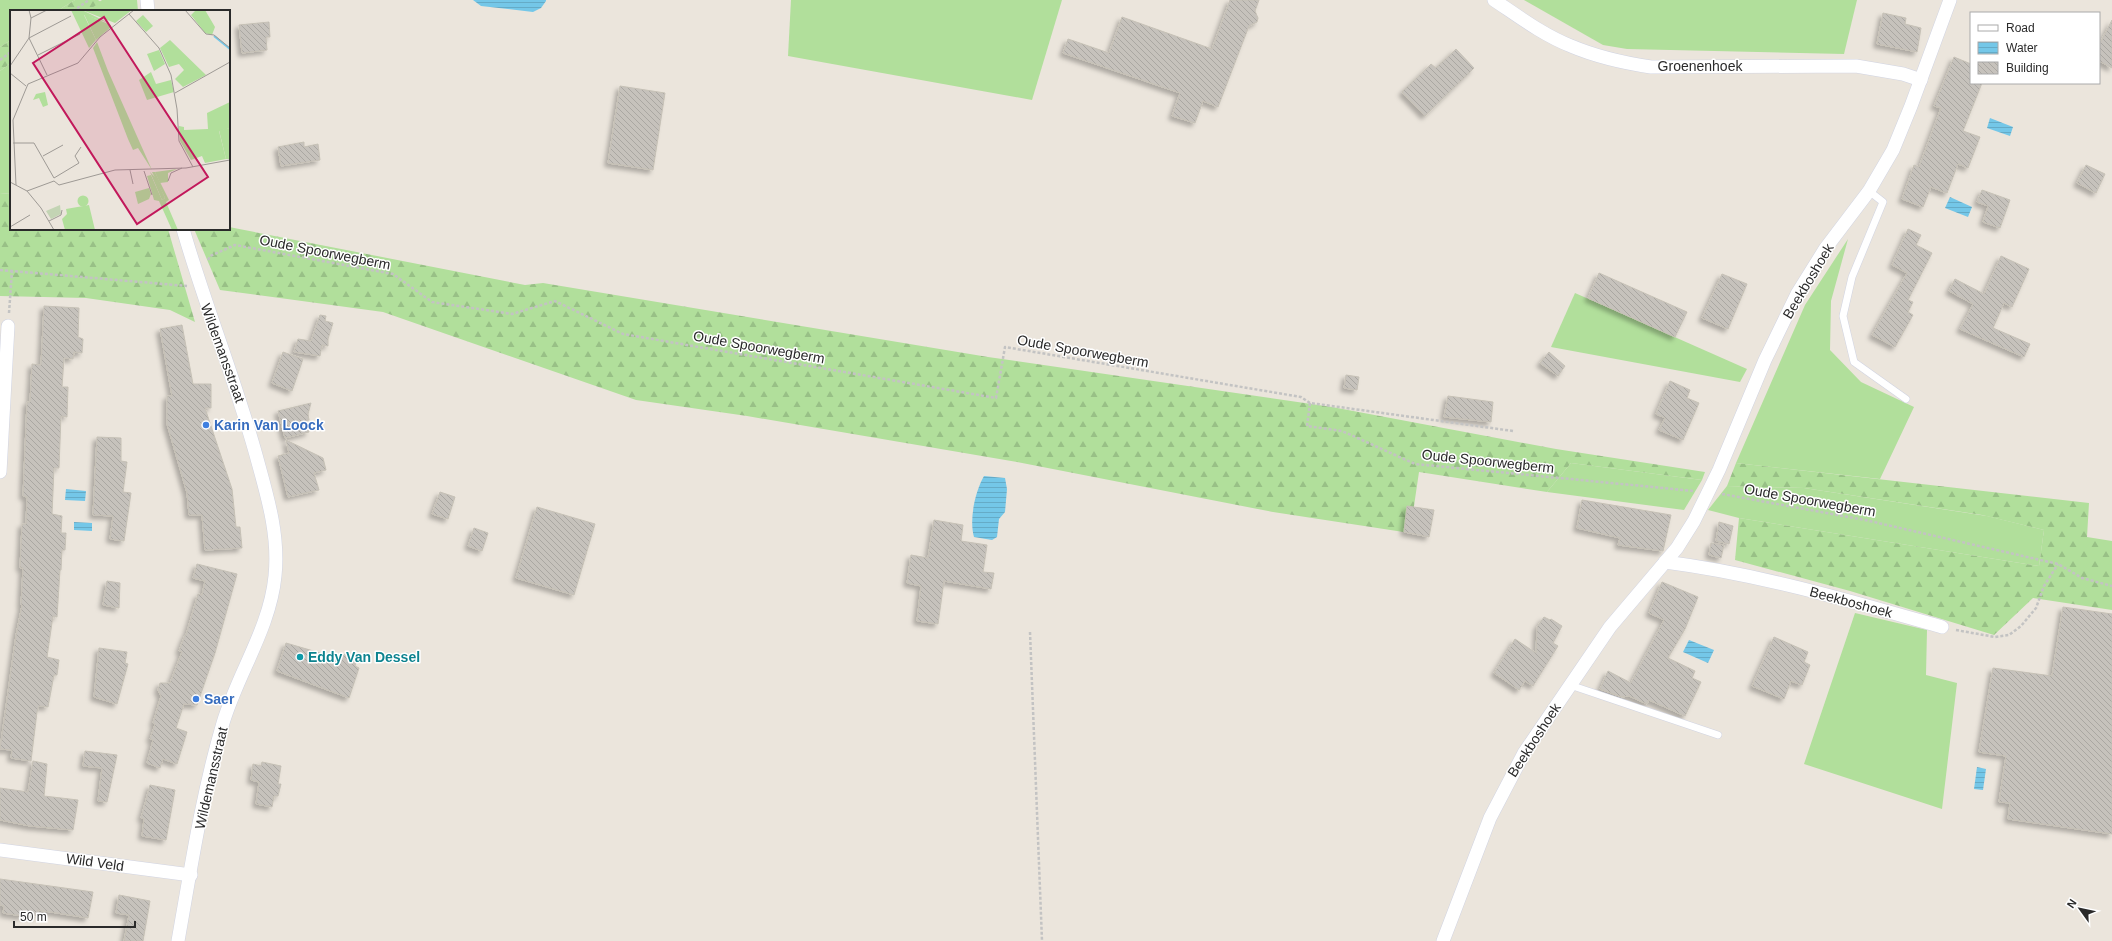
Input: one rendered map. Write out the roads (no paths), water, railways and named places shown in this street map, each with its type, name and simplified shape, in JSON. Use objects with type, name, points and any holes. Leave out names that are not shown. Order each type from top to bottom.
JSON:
[{"type":"street","points":[[147,0],[148,10]]},
{"type":"street","name":"Groenenhoek","points":[[1494,0],[1544,33],[1570,46],[1622,62],[1652,67],[1856,66],[1884,70],[1921,80]]},
{"type":"street","name":"Beekboshoek","points":[[1443,941],[1478,846],[1502,793],[1524,753],[1624,609],[1665,562],[1694,521],[1709,492],[1765,360],[1797,294],[1825,249],[1868,191],[1893,150],[1921,80],[1950,0]]},
{"type":"street","name":"Wildemansstraat","points":[[178,941],[206,790],[224,721],[266,616],[275,576],[274,521],[248,423],[200,287],[183,230]]},
{"type":"street","points":[[0,472],[8,326]]},
{"type":"street","name":"Beekboshoek","points":[[1665,562],[1692,565],[1817,591],[1942,627]]},
{"type":"street","name":"Wild Veld","points":[[0,850],[190,875]]},
{"type":"lane","points":[[1868,191],[1883,202],[1852,277],[1843,316],[1854,362],[1906,399]]},
{"type":"lane","points":[[1570,685],[1718,734]]},
{"type":"water","points":[[473,0],[546,1],[541,8],[533,12],[481,6]]},
{"type":"water","points":[[1990,118],[2013,127],[2010,136],[1987,128]]},
{"type":"water","points":[[1950,197],[1972,207],[1968,217],[1945,208]]},
{"type":"water","points":[[984,476],[1005,478],[1007,489],[1005,512],[999,519],[997,537],[992,540],[974,537],[972,522],[978,490]]},
{"type":"water","points":[[66,489],[86,491],[85,501],[65,500]]},
{"type":"water","points":[[74,522],[92,523],[92,531],[74,530]]},
{"type":"water","points":[[1689,640],[1714,650],[1708,663],[1683,652]]},
{"type":"water","points":[[1977,767],[1986,769],[1983,790],[1974,789]]},
{"type":"place","name":"Karin Van Loock","points":[[206,425]]},
{"type":"place","name":"Eddy Van Dessel","points":[[300,657]]},
{"type":"place","name":"Saer","points":[[196,699]]}]
